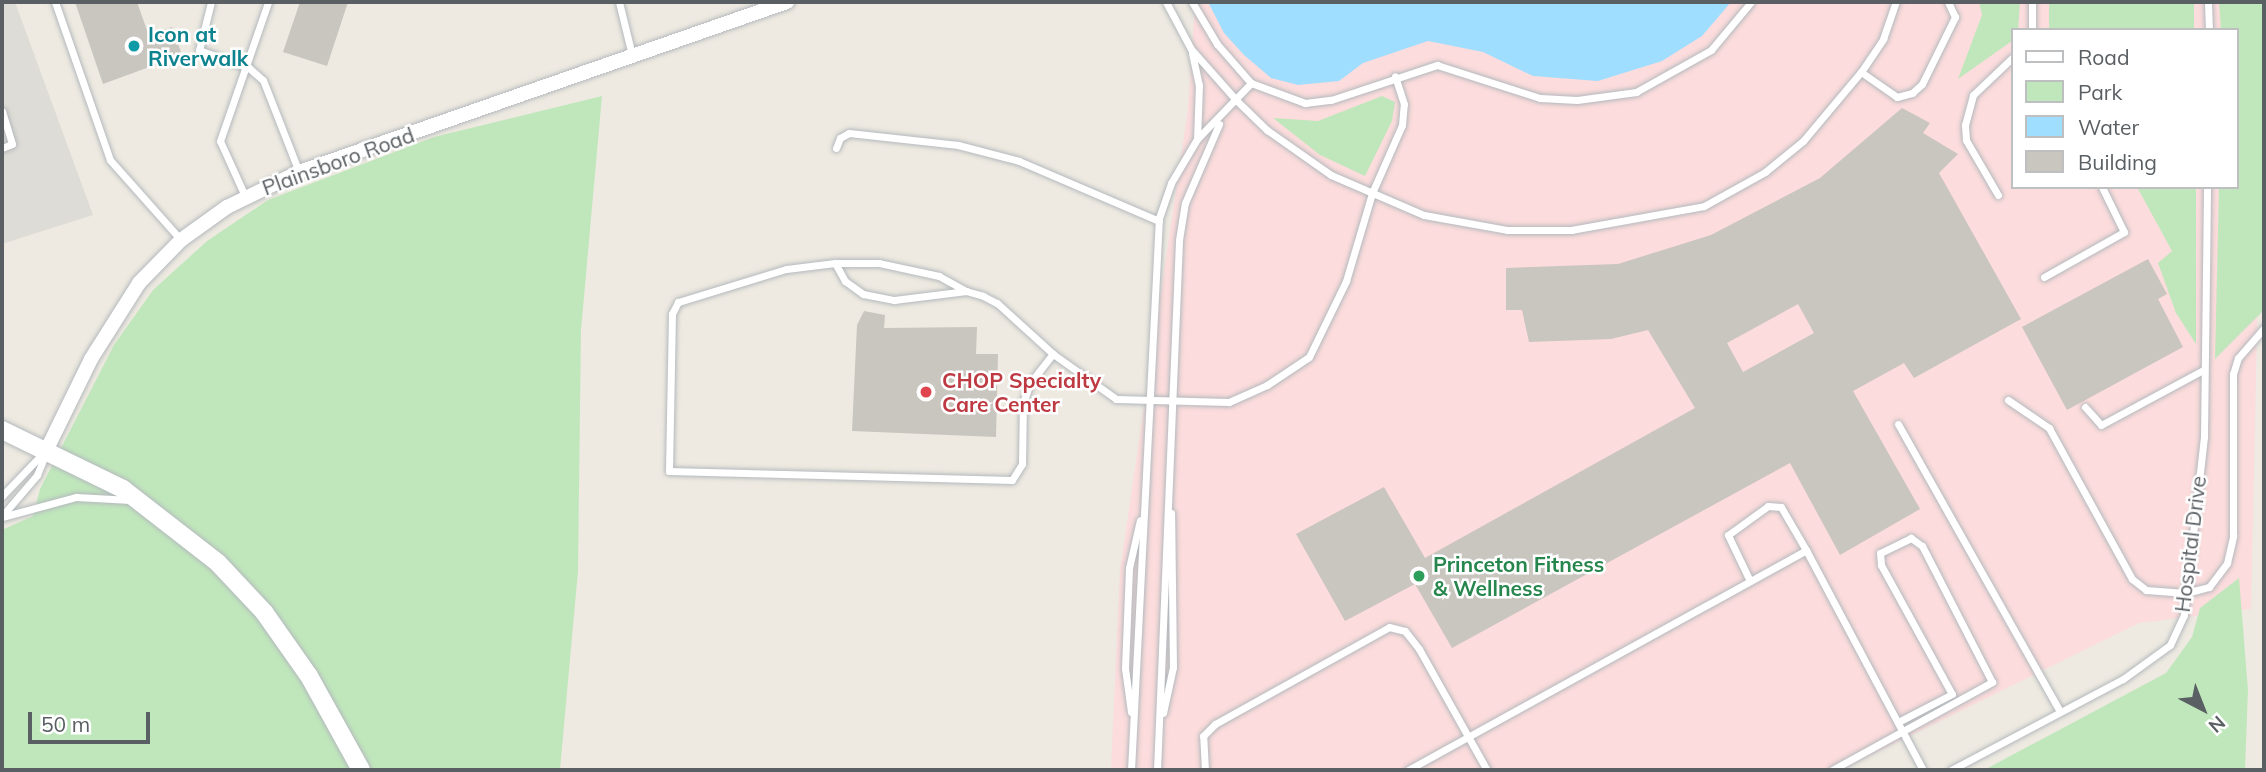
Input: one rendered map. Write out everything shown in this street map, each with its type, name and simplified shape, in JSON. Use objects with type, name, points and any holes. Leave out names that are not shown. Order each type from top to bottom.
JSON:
[{"type":"street","name":"Plainsboro Road","points":[[47,449],[107,329],[139,283],[181,240],[245,196],[299,172],[788,2]]},
{"type":"street","points":[[2,430],[47,449],[140,501],[218,563],[264,612],[309,676],[361,770]]},
{"type":"lane","points":[[55,2],[110,160],[181,240]]},
{"type":"lane","points":[[211,2],[198,43],[205,55],[249,68],[263,80],[299,172]]},
{"type":"lane","points":[[245,196],[220,141],[238,82],[249,68],[268,2]]},
{"type":"lane","points":[[619,2],[632,55]]},
{"type":"lane","points":[[1166,2],[1191,49],[1237,100],[1266,130],[1331,175],[1424,215],[1507,230],[1571,230],[1703,206],[1765,172],[1803,141],[1861,72],[1882,39],[1896,2]]},
{"type":"lane","points":[[1192,2],[1217,44],[1251,83],[1305,103],[1331,100],[1395,76],[1437,65],[1541,98],[1577,100],[1636,92],[1711,50],[1751,2]]},
{"type":"lane","points":[[1861,72],[1897,97],[1912,93],[1922,84],[1955,17],[1948,2]]},
{"type":"lane","points":[[2032,2],[2032,28]]},
{"type":"lane","points":[[2208,2],[2210,28]]},
{"type":"lane","points":[[1191,49],[1199,85],[1198,139]]},
{"type":"lane","points":[[1998,195],[1966,140],[1965,125],[1973,95],[2010,60]]},
{"type":"lane","points":[[1053,354],[1030,383],[1023,403],[1022,464],[1012,480],[669,471],[672,314],[678,302],[786,269],[835,263],[879,263],[939,276],[966,291],[997,303],[1096,390],[1116,399],[1171,404],[1229,402],[1308,357],[1346,281],[1372,193],[1402,125],[1404,104],[1395,76]]},
{"type":"lane","points":[[1131,770],[1159,221],[1171,183],[1198,139],[1220,121],[1251,83]]},
{"type":"lane","points":[[2,111],[12,144],[2,148]]},
{"type":"lane","points":[[1157,770],[1171,404],[1181,228],[1185,203],[1220,121]]},
{"type":"lane","points":[[836,148],[849,133],[958,145],[1019,161],[1159,221]]},
{"type":"lane","points":[[2044,277],[2124,232],[2103,189]]},
{"type":"lane","name":"Hospital Drive","points":[[1951,770],[2123,678],[2170,645],[2184,615],[2203,437],[2207,189]]},
{"type":"lane","points":[[835,263],[845,281],[863,294],[894,300],[966,291]]},
{"type":"lane","points":[[2008,400],[2049,428],[2132,579],[2146,590],[2186,593],[2209,587],[2227,563],[2233,536],[2233,374],[2238,358],[2264,328]]},
{"type":"lane","points":[[2085,407],[2101,425],[2203,370]]},
{"type":"lane","points":[[1898,424],[2060,712]]},
{"type":"lane","points":[[2,496],[47,449]]},
{"type":"lane","points":[[2,517],[37,475],[47,449]]},
{"type":"lane","points":[[1159,734],[1173,667],[1175,559],[1168,483]]},
{"type":"lane","points":[[1133,730],[1125,668],[1129,568],[1145,488]]},
{"type":"lane","points":[[2,517],[76,497],[140,501]]},
{"type":"lane","points":[[1749,581],[1728,535],[1769,506],[1781,507],[1923,770]]},
{"type":"lane","points":[[1832,770],[1904,733],[1992,682],[1922,546],[1911,538],[1899,541],[1880,553],[1881,565],[1952,694],[1898,722]]},
{"type":"lane","points":[[1408,770],[1806,550]]},
{"type":"lane","points":[[1205,770],[1203,736],[1215,724],[1389,627],[1405,631],[1419,649],[1487,770]]},
{"type":"shaded area","points":[[2,2],[15,2],[93,215],[2,244]]},
{"type":"shaded area","points":[[1195,2],[2264,2],[2251,609],[2139,623],[1841,770],[1111,770],[1120,570],[1188,109]]},
{"type":"green space","points":[[1979,2],[2020,2],[2018,28],[2010,28],[2010,42],[1958,79],[1982,15]]},
{"type":"green space","points":[[2049,2],[2194,2],[2194,28],[2049,28]]},
{"type":"green space","points":[[2219,2],[2264,2],[2264,310],[2215,359],[2219,189],[2238,189],[2238,28],[2221,28]]},
{"type":"green space","points":[[602,96],[581,330],[578,571],[560,770],[2,770],[2,530],[33,516],[40,489],[114,345],[153,290],[207,241],[268,200],[434,137]]},
{"type":"green space","points":[[1382,96],[1395,102],[1392,121],[1365,176],[1320,155],[1273,118],[1318,121]]},
{"type":"green space","points":[[2138,189],[2196,189],[2196,344],[2176,313],[2158,263],[2172,251]]},
{"type":"green space","points":[[2239,578],[2248,690],[2245,770],[1984,770],[2166,673],[2192,637],[2200,608]]},
{"type":"water","points":[[1208,2],[1731,2],[1702,36],[1662,61],[1598,81],[1533,76],[1483,52],[1428,41],[1363,63],[1339,81],[1298,85],[1271,78],[1244,55],[1224,33]]},
{"type":"building","name":"Icon at Riverwalk","points":[[75,2],[137,2],[149,36],[172,27],[182,55],[103,84]]},
{"type":"building","points":[[300,2],[348,2],[327,66],[283,52]]},
{"type":"building","points":[[1902,108],[1930,123],[1923,133],[1958,154],[1939,173],[2021,319],[1914,378],[1904,363],[1853,391],[1920,509],[1840,555],[1790,463],[1452,648],[1415,584],[1345,621],[1296,534],[1384,487],[1425,558],[1695,408],[1648,330],[1611,339],[1529,342],[1522,310],[1506,310],[1506,268],[1618,264],[1711,235],[1820,178]],"holes":[[[1798,304],[1814,333],[1743,372],[1727,343]]]},
{"type":"building","points":[[2148,259],[2167,294],[2158,299],[2183,347],[2067,410],[2022,327]]},
{"type":"building","name":"CHOP Specialty Care Center","points":[[864,311],[885,315],[884,328],[977,327],[976,354],[998,354],[996,437],[852,431],[857,325]]},
{"type":"place","name":"Icon at Riverwalk","points":[[134,46]]},
{"type":"place","name":"CHOP Specialty Care Center","points":[[926,392]]},
{"type":"place","name":"Princeton Fitness & Wellness","points":[[1419,576]]}]
